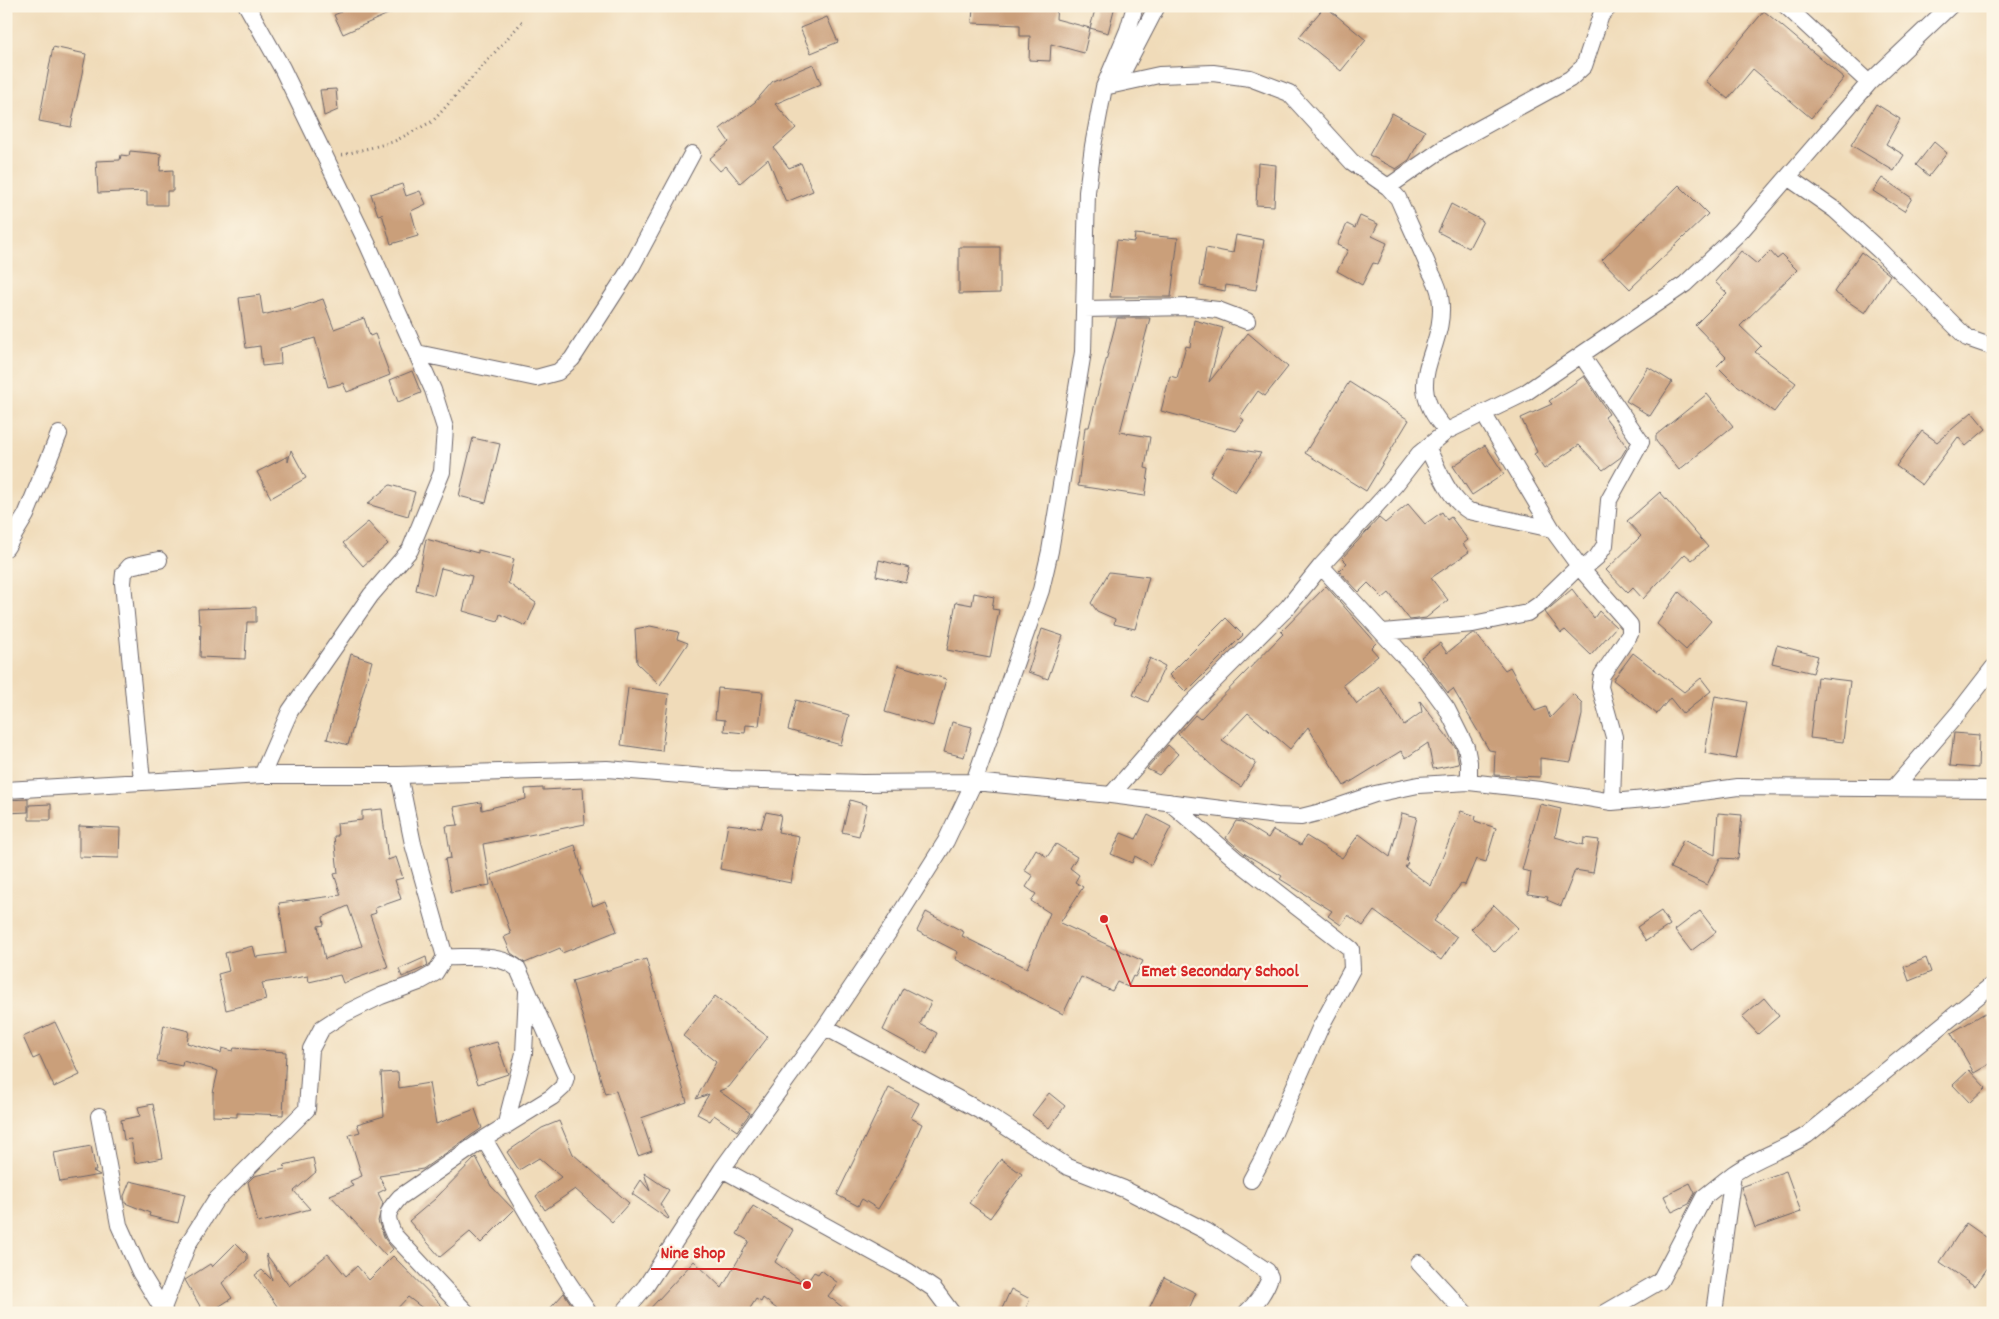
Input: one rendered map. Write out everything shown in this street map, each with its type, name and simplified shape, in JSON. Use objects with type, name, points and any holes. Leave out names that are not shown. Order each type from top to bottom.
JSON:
[{"type":"street","points":[[247,6],[282,68],[327,159],[417,354],[446,428],[442,472],[410,550],[371,595],[290,712],[262,775]]},
{"type":"street","points":[[623,1313],[661,1264],[722,1169],[825,1027],[946,841],[974,782],[1040,590],[1050,551],[1083,352],[1087,192],[1092,146],[1135,6]]},
{"type":"street","points":[[1111,85],[1157,6]]},
{"type":"street","points":[[1388,187],[1444,148],[1570,79],[1584,66],[1601,15],[1610,6]]},
{"type":"street","points":[[1786,6],[1869,84]]},
{"type":"street","points":[[1111,795],[1185,710],[1288,607],[1321,566],[1395,485],[1419,454],[1448,431],[1525,393],[1582,356],[1685,284],[1741,231],[1869,84],[1950,6]]},
{"type":"street","points":[[1111,85],[1159,75],[1213,73],[1250,78],[1289,93],[1352,162],[1388,187],[1398,198],[1440,294],[1442,319],[1426,371],[1425,395],[1435,418],[1448,431]]},
{"type":"street","points":[[417,354],[536,378],[558,372],[572,359],[632,266],[692,154]]},
{"type":"street","points":[[1788,178],[1835,210],[1967,338],[1993,347]]},
{"type":"street","points":[[1084,310],[1191,307],[1218,310],[1246,321]]},
{"type":"street","points":[[1383,632],[1473,624],[1528,613],[1580,568],[1597,557],[1605,545],[1609,500],[1641,442],[1582,356]]},
{"type":"street","points":[[1483,413],[1552,529],[1580,568],[1630,625],[1630,634],[1602,675],[1600,687],[1614,737],[1612,802]]},
{"type":"street","points":[[6,548],[26,515],[59,434]]},
{"type":"street","points":[[1427,447],[1451,496],[1469,511],[1552,529]]},
{"type":"street","points":[[142,781],[123,583],[124,573],[130,566],[159,560]]},
{"type":"street","points":[[1321,566],[1425,679],[1447,709],[1466,747],[1469,762],[1469,782]]},
{"type":"street","points":[[1895,787],[1959,712],[1993,668]]},
{"type":"street","points":[[6,790],[262,775],[399,775],[607,769],[730,780],[862,783],[974,782],[1111,795],[1277,816],[1301,817],[1418,785],[1469,782],[1540,790],[1612,802],[1738,787],[1993,789]]},
{"type":"street","points":[[164,1310],[188,1244],[215,1201],[307,1109],[311,1049],[322,1028],[381,996],[420,982],[435,973],[445,956],[413,844],[399,775]]},
{"type":"street","points":[[1169,802],[1236,859],[1351,949],[1352,970],[1321,1026],[1263,1158],[1251,1180]]},
{"type":"street","points":[[445,956],[510,962],[518,969],[527,984],[566,1077],[563,1087],[552,1097],[484,1139],[400,1197],[389,1210],[387,1221],[394,1235],[466,1313]]},
{"type":"street","points":[[505,1127],[524,1053],[527,984]]},
{"type":"street","points":[[1605,1313],[1660,1280],[1704,1197],[1741,1168],[1786,1149],[1807,1135],[1993,984]]},
{"type":"street","points":[[825,1027],[988,1115],[1068,1167],[1124,1189],[1206,1231],[1267,1271],[1270,1277],[1268,1283],[1246,1313]]},
{"type":"street","points":[[99,1116],[119,1225],[140,1272],[164,1310]]},
{"type":"street","points":[[484,1139],[568,1282],[589,1313]]},
{"type":"street","points":[[722,1169],[909,1272],[934,1289],[952,1313]]},
{"type":"street","points":[[1714,1313],[1732,1174]]},
{"type":"street","points":[[1419,1263],[1465,1313]]},
{"type":"path","points":[[327,159],[393,142],[433,121],[523,21]]},
{"type":"building","points":[[339,6],[406,6],[343,34],[334,15],[341,12]]},
{"type":"building","points":[[973,6],[1057,6],[1056,19],[1090,28],[1084,53],[1051,44],[1050,61],[1029,60],[1030,36],[1020,36],[1020,25],[972,23]]},
{"type":"building","points":[[1096,6],[1115,6],[1108,33],[1090,28]]},
{"type":"building","points":[[1325,6],[1366,40],[1341,71],[1299,37]]},
{"type":"building","points":[[1764,11],[1844,78],[1811,118],[1753,69],[1728,99],[1706,81]]},
{"type":"building","points":[[827,17],[838,42],[811,53],[800,28]]},
{"type":"building","points":[[53,47],[86,54],[71,127],[39,121]]},
{"type":"building","points":[[813,64],[821,84],[775,104],[796,128],[774,148],[789,168],[801,163],[813,191],[786,202],[768,159],[740,183],[726,166],[720,171],[709,159],[729,142],[720,129],[755,102],[773,81]]},
{"type":"building","points":[[336,89],[338,110],[324,116],[320,90]]},
{"type":"building","points":[[1876,104],[1900,119],[1886,144],[1904,155],[1894,171],[1851,145]]},
{"type":"building","points":[[1392,113],[1425,131],[1409,160],[1396,169],[1369,155]]},
{"type":"building","points":[[1934,142],[1947,153],[1929,176],[1916,165]]},
{"type":"building","points":[[130,151],[161,154],[160,171],[173,170],[173,191],[167,191],[167,205],[147,205],[147,191],[98,193],[96,161],[120,160],[121,155],[129,156]]},
{"type":"building","points":[[1258,163],[1276,165],[1274,206],[1256,205]]},
{"type":"building","points":[[1882,178],[1912,198],[1904,211],[1873,191]]},
{"type":"building","points":[[402,184],[406,196],[420,191],[426,204],[411,211],[418,236],[391,244],[382,214],[378,215],[371,194]]},
{"type":"building","points":[[1679,185],[1708,214],[1630,289],[1602,260]]},
{"type":"building","points":[[1451,204],[1483,221],[1469,248],[1438,232]]},
{"type":"building","points":[[1360,216],[1378,224],[1372,236],[1387,243],[1378,264],[1373,263],[1362,285],[1337,271],[1348,250],[1337,245],[1347,224],[1355,228]]},
{"type":"building","points":[[1135,234],[1178,238],[1171,297],[1110,297],[1117,240],[1134,242]]},
{"type":"building","points":[[1236,235],[1264,240],[1256,290],[1226,285],[1225,291],[1200,286],[1206,248],[1233,253]]},
{"type":"building","points":[[959,247],[1000,247],[1000,293],[959,294]]},
{"type":"building","points":[[1741,251],[1757,264],[1770,251],[1777,259],[1782,255],[1797,270],[1740,326],[1761,346],[1755,352],[1796,383],[1774,412],[1734,383],[1717,366],[1726,357],[1695,325],[1727,293],[1715,282]]},
{"type":"building","points":[[1861,252],[1890,275],[1865,313],[1834,292]]},
{"type":"building","points":[[260,295],[263,315],[290,308],[290,310],[323,299],[334,329],[364,318],[370,336],[375,334],[390,375],[347,392],[343,383],[328,387],[315,338],[280,348],[281,364],[262,366],[260,346],[246,348],[239,298]]},
{"type":"building","points":[[1117,318],[1150,318],[1120,432],[1150,437],[1145,468],[1149,469],[1145,496],[1078,486],[1085,427],[1089,427]]},
{"type":"building","points":[[1194,320],[1223,328],[1209,382],[1248,333],[1288,367],[1265,396],[1258,391],[1240,417],[1244,420],[1236,431],[1161,411],[1170,376],[1177,378],[1186,346],[1190,347]]},
{"type":"building","points":[[1648,367],[1672,382],[1650,416],[1626,401]]},
{"type":"building","points":[[412,371],[421,393],[398,402],[390,380]]},
{"type":"building","points":[[1584,376],[1609,414],[1605,417],[1627,447],[1621,457],[1603,470],[1579,445],[1544,469],[1534,454],[1537,452],[1521,418],[1552,404],[1549,401]]},
{"type":"building","points":[[1349,382],[1409,420],[1366,491],[1305,453]]},
{"type":"building","points":[[1707,394],[1733,426],[1679,470],[1656,441],[1656,435]]},
{"type":"building","points":[[1972,412],[1986,429],[1966,446],[1958,437],[1922,485],[1896,466],[1922,431],[1937,442]]},
{"type":"building","points":[[473,438],[500,444],[486,503],[459,496]]},
{"type":"building","points":[[1485,445],[1504,474],[1472,495],[1453,466]]},
{"type":"building","points":[[1228,448],[1261,453],[1235,492],[1210,475]]},
{"type":"building","points":[[291,450],[306,478],[271,498],[257,472],[288,456],[288,462]]},
{"type":"building","points":[[390,485],[415,492],[408,516],[367,504]]},
{"type":"building","points":[[1660,492],[1708,547],[1692,560],[1685,554],[1643,599],[1633,588],[1628,593],[1606,570],[1641,536],[1627,521]]},
{"type":"building","points":[[1408,504],[1425,524],[1442,512],[1447,520],[1451,517],[1468,540],[1463,544],[1469,552],[1431,578],[1448,600],[1426,618],[1410,620],[1389,593],[1383,598],[1368,583],[1359,592],[1339,571],[1347,563],[1342,558],[1379,518],[1385,523]]},
{"type":"building","points":[[368,522],[388,544],[363,566],[343,543]]},
{"type":"building","points":[[426,539],[478,553],[478,550],[514,559],[508,583],[536,603],[526,626],[500,614],[498,621],[463,611],[472,576],[441,568],[434,595],[416,590]]},
{"type":"building","points":[[879,560],[910,568],[906,583],[876,576]]},
{"type":"building","points":[[1109,572],[1149,577],[1135,629],[1114,624],[1115,619],[1097,611],[1091,603]]},
{"type":"building","points":[[1326,586],[1376,643],[1371,648],[1378,656],[1343,685],[1357,704],[1380,687],[1404,725],[1422,712],[1420,701],[1456,748],[1459,764],[1433,769],[1428,743],[1406,758],[1401,751],[1344,786],[1308,727],[1290,749],[1248,713],[1222,740],[1256,763],[1241,787],[1219,772],[1178,734],[1195,715],[1200,719],[1283,634],[1281,632]]},
{"type":"building","points":[[1572,589],[1594,618],[1599,611],[1616,627],[1591,655],[1565,630],[1561,633],[1545,612]]},
{"type":"building","points":[[1679,592],[1711,621],[1686,650],[1657,624]]},
{"type":"building","points":[[974,593],[994,597],[992,609],[999,610],[990,658],[947,650],[956,602],[972,605]]},
{"type":"building","points":[[256,607],[256,622],[247,622],[245,659],[200,657],[201,624],[199,624],[198,609]]},
{"type":"building","points":[[1226,618],[1243,635],[1186,692],[1169,675]]},
{"type":"building","points":[[650,626],[679,632],[677,639],[688,643],[660,685],[637,663],[635,629]]},
{"type":"building","points":[[1042,629],[1063,636],[1048,679],[1028,672]]},
{"type":"building","points":[[1471,634],[1476,634],[1505,670],[1510,667],[1535,711],[1546,707],[1550,718],[1573,694],[1582,703],[1582,715],[1571,762],[1540,758],[1540,777],[1494,775],[1495,751],[1489,750],[1453,689],[1448,693],[1421,657],[1440,643],[1447,653]]},
{"type":"building","points":[[1777,645],[1818,656],[1813,673],[1772,663]]},
{"type":"building","points":[[1633,653],[1684,692],[1701,678],[1711,691],[1683,714],[1670,698],[1657,714],[1613,680]]},
{"type":"building","points":[[351,654],[372,661],[348,745],[327,739]]},
{"type":"building","points":[[1150,658],[1165,666],[1148,702],[1133,695]]},
{"type":"building","points":[[898,665],[946,679],[933,726],[885,712]]},
{"type":"building","points":[[1817,677],[1850,681],[1843,742],[1810,738]]},
{"type":"building","points":[[628,688],[669,694],[662,751],[621,745]]},
{"type":"building","points":[[718,688],[763,692],[759,726],[746,725],[745,733],[724,731],[725,720],[715,719]]},
{"type":"building","points":[[1715,696],[1747,702],[1736,759],[1705,753]]},
{"type":"building","points":[[796,700],[849,715],[841,745],[788,730]]},
{"type":"building","points":[[952,722],[972,727],[964,757],[944,752]]},
{"type":"building","points":[[1954,733],[1979,735],[1978,768],[1950,766]]},
{"type":"building","points":[[1168,745],[1178,754],[1159,775],[1147,769]]},
{"type":"building","points":[[543,788],[543,790],[583,788],[585,824],[483,844],[490,885],[451,892],[445,859],[451,858],[446,826],[458,825],[454,807],[481,802],[482,810],[526,799],[525,789]]},
{"type":"building","points":[[28,799],[28,812],[6,813],[6,800]]},
{"type":"building","points":[[850,800],[867,805],[859,836],[842,832]]},
{"type":"building","points":[[51,804],[51,820],[29,820],[29,805]]},
{"type":"building","points":[[1540,804],[1561,809],[1555,837],[1583,845],[1584,838],[1599,840],[1593,873],[1575,870],[1561,906],[1547,900],[1548,897],[1528,894],[1531,872],[1522,870]]},
{"type":"building","points":[[382,809],[388,860],[396,857],[403,878],[395,880],[401,899],[375,908],[376,913],[370,915],[388,967],[343,983],[340,975],[309,982],[308,976],[262,983],[266,1000],[226,1010],[218,974],[229,971],[225,953],[253,946],[256,957],[286,953],[279,903],[341,895],[334,874],[338,873],[334,836],[338,836],[337,823],[362,820],[362,811]],"holes":[[[348,906],[362,946],[325,959],[318,926],[324,925],[323,917]]]},
{"type":"building","points":[[1461,811],[1476,816],[1475,821],[1496,828],[1486,862],[1476,859],[1465,885],[1461,884],[1434,921],[1457,937],[1441,960],[1374,911],[1363,926],[1348,915],[1341,925],[1328,916],[1332,911],[1280,879],[1282,876],[1245,854],[1226,838],[1236,821],[1242,822],[1268,838],[1273,830],[1301,845],[1306,836],[1342,858],[1359,834],[1390,857],[1402,813],[1417,817],[1406,861],[1408,863],[1405,867],[1431,886]]},
{"type":"building","points":[[766,812],[781,815],[778,832],[799,836],[791,883],[720,869],[728,824],[761,828]]},
{"type":"building","points":[[1718,813],[1742,815],[1738,859],[1720,858],[1707,885],[1670,868],[1683,840],[1715,855]]},
{"type":"building","points":[[1148,815],[1171,827],[1151,865],[1135,856],[1132,863],[1111,854],[1121,833],[1136,839]]},
{"type":"building","points":[[79,826],[120,828],[119,858],[79,857]]},
{"type":"building","points":[[1056,844],[1077,857],[1070,868],[1079,875],[1075,882],[1083,887],[1060,923],[1143,961],[1128,987],[1117,982],[1112,991],[1081,977],[1063,1014],[955,959],[958,952],[917,931],[926,912],[964,932],[962,936],[1027,968],[1050,913],[1031,901],[1036,894],[1026,887],[1033,876],[1024,870],[1036,849],[1047,857]]},
{"type":"building","points":[[575,845],[582,870],[580,870],[593,906],[605,901],[617,931],[562,953],[560,948],[525,963],[511,953],[504,937],[511,934],[491,875]]},
{"type":"building","points":[[1494,905],[1518,928],[1495,952],[1471,929]]},
{"type":"building","points":[[1661,911],[1670,925],[1646,941],[1637,927]]},
{"type":"building","points":[[1700,911],[1716,932],[1691,951],[1675,930]]},
{"type":"building","points":[[426,957],[428,966],[402,977],[399,969]]},
{"type":"building","points":[[1926,958],[1931,972],[1909,981],[1904,967]]},
{"type":"building","points":[[646,959],[687,1102],[641,1118],[652,1151],[638,1156],[616,1091],[605,1094],[572,981]]},
{"type":"building","points":[[903,988],[931,1002],[920,1024],[937,1033],[927,1054],[883,1030]]},
{"type":"building","points":[[715,996],[768,1037],[729,1087],[719,1091],[750,1113],[737,1131],[714,1115],[710,1121],[697,1114],[709,1094],[696,1099],[716,1062],[683,1036]]},
{"type":"building","points":[[1764,998],[1779,1016],[1758,1034],[1742,1017]]},
{"type":"building","points":[[1985,1013],[1993,1027],[1993,1062],[1974,1073],[1951,1033]]},
{"type":"building","points":[[55,1022],[80,1075],[54,1087],[40,1056],[33,1059],[23,1037]]},
{"type":"building","points":[[164,1025],[189,1031],[187,1043],[221,1053],[222,1048],[233,1051],[234,1048],[286,1052],[283,1115],[237,1113],[237,1117],[213,1116],[213,1093],[218,1071],[183,1061],[182,1066],[157,1061]]},
{"type":"building","points":[[497,1042],[508,1074],[478,1084],[467,1050]]},
{"type":"building","points":[[1969,1070],[1986,1088],[1970,1103],[1953,1085]]},
{"type":"building","points":[[398,1072],[399,1088],[429,1083],[436,1124],[475,1109],[482,1128],[423,1169],[379,1176],[386,1189],[378,1193],[383,1203],[378,1221],[385,1239],[393,1249],[386,1256],[330,1195],[353,1186],[350,1181],[362,1176],[349,1135],[360,1132],[357,1124],[384,1116],[381,1073]]},
{"type":"building","points":[[889,1088],[919,1103],[911,1118],[922,1124],[900,1172],[878,1209],[862,1199],[858,1206],[837,1195]]},
{"type":"building","points":[[1049,1093],[1065,1106],[1049,1128],[1032,1115]]},
{"type":"building","points":[[153,1104],[163,1158],[135,1163],[131,1139],[124,1140],[121,1120],[140,1116],[138,1107]]},
{"type":"building","points":[[559,1121],[573,1154],[629,1203],[612,1222],[575,1189],[545,1210],[536,1196],[561,1177],[539,1158],[519,1170],[507,1152],[542,1128]]},
{"type":"building","points":[[91,1146],[96,1171],[93,1171],[100,1175],[60,1182],[54,1153]]},
{"type":"building","points":[[476,1157],[491,1186],[514,1210],[481,1243],[470,1232],[440,1257],[409,1221],[435,1199]]},
{"type":"building","points":[[313,1158],[316,1172],[294,1191],[310,1209],[258,1223],[248,1182],[254,1176],[285,1169],[284,1165]]},
{"type":"building","points":[[1001,1159],[1022,1174],[990,1218],[969,1203]]},
{"type":"building","points":[[1786,1171],[1801,1212],[1755,1228],[1741,1187]]},
{"type":"building","points":[[644,1173],[669,1190],[660,1204],[668,1219],[632,1194],[641,1180],[650,1191]]},
{"type":"building","points":[[130,1181],[185,1194],[178,1223],[149,1216],[150,1213],[125,1203],[124,1196]]},
{"type":"building","points":[[1690,1183],[1695,1193],[1689,1204],[1672,1212],[1664,1196]]},
{"type":"building","points":[[753,1206],[793,1230],[775,1262],[800,1280],[803,1277],[808,1281],[814,1272],[818,1274],[821,1270],[838,1283],[828,1296],[850,1313],[782,1313],[763,1298],[761,1302],[756,1299],[747,1313],[646,1313],[694,1261],[722,1288],[749,1241],[737,1234]]},
{"type":"building","points":[[1966,1223],[1993,1242],[1993,1260],[1975,1286],[1940,1262]]},
{"type":"building","points":[[236,1243],[247,1254],[247,1260],[222,1283],[232,1298],[209,1313],[204,1313],[185,1280],[210,1264],[212,1267]]},
{"type":"building","points":[[266,1254],[289,1286],[328,1254],[346,1276],[357,1266],[369,1280],[393,1256],[449,1313],[429,1313],[408,1297],[393,1313],[282,1313],[255,1275],[262,1270],[272,1280]]},
{"type":"building","points":[[1164,1277],[1196,1293],[1187,1313],[1147,1313]]},
{"type":"building","points":[[1011,1289],[1030,1299],[1024,1313],[1000,1313]]},
{"type":"building","points":[[564,1293],[577,1313],[546,1313]]},
{"type":"place","name":"Emet Secondary School","points":[[1104,919]]},
{"type":"place","name":"Nine Shop","points":[[807,1285]]}]
